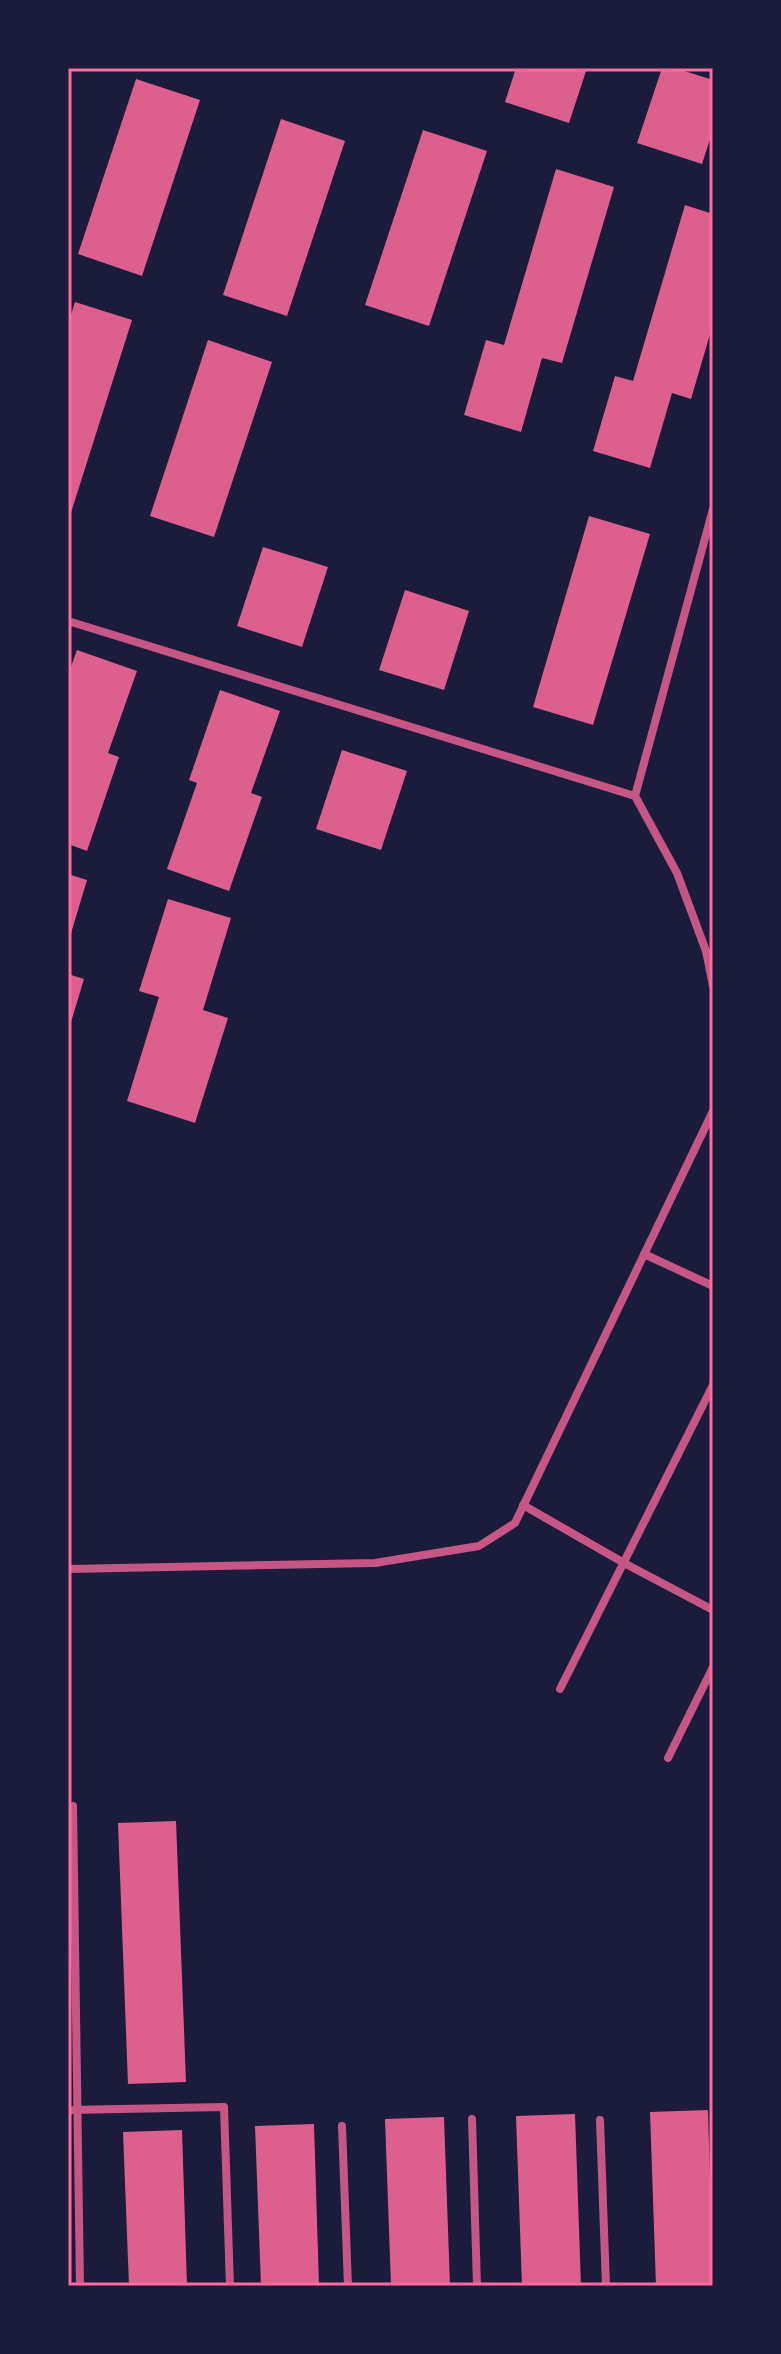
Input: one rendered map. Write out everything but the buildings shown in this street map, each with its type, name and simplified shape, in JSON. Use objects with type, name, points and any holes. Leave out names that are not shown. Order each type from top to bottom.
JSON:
[{"type":"street","points":[[713,509],[635,796],[677,873],[706,951],[713,986]]},
{"type":"street","points":[[68,621],[635,796]]},
{"type":"street","points":[[68,1569],[375,1563],[479,1546],[515,1523],[713,1111]]},
{"type":"street","points":[[644,1254],[713,1286]]},
{"type":"street","points":[[560,1689],[713,1385]]},
{"type":"street","points":[[523,1505],[713,1610]]},
{"type":"street","points":[[668,1758],[713,1667]]},
{"type":"street","points":[[73,1806],[72,2110],[80,2286]]},
{"type":"street","points":[[72,2110],[224,2107],[230,2286]]},
{"type":"street","points":[[472,2119],[477,2286]]},
{"type":"street","points":[[600,2120],[606,2286]]},
{"type":"street","points":[[342,2126],[348,2286]]}]
